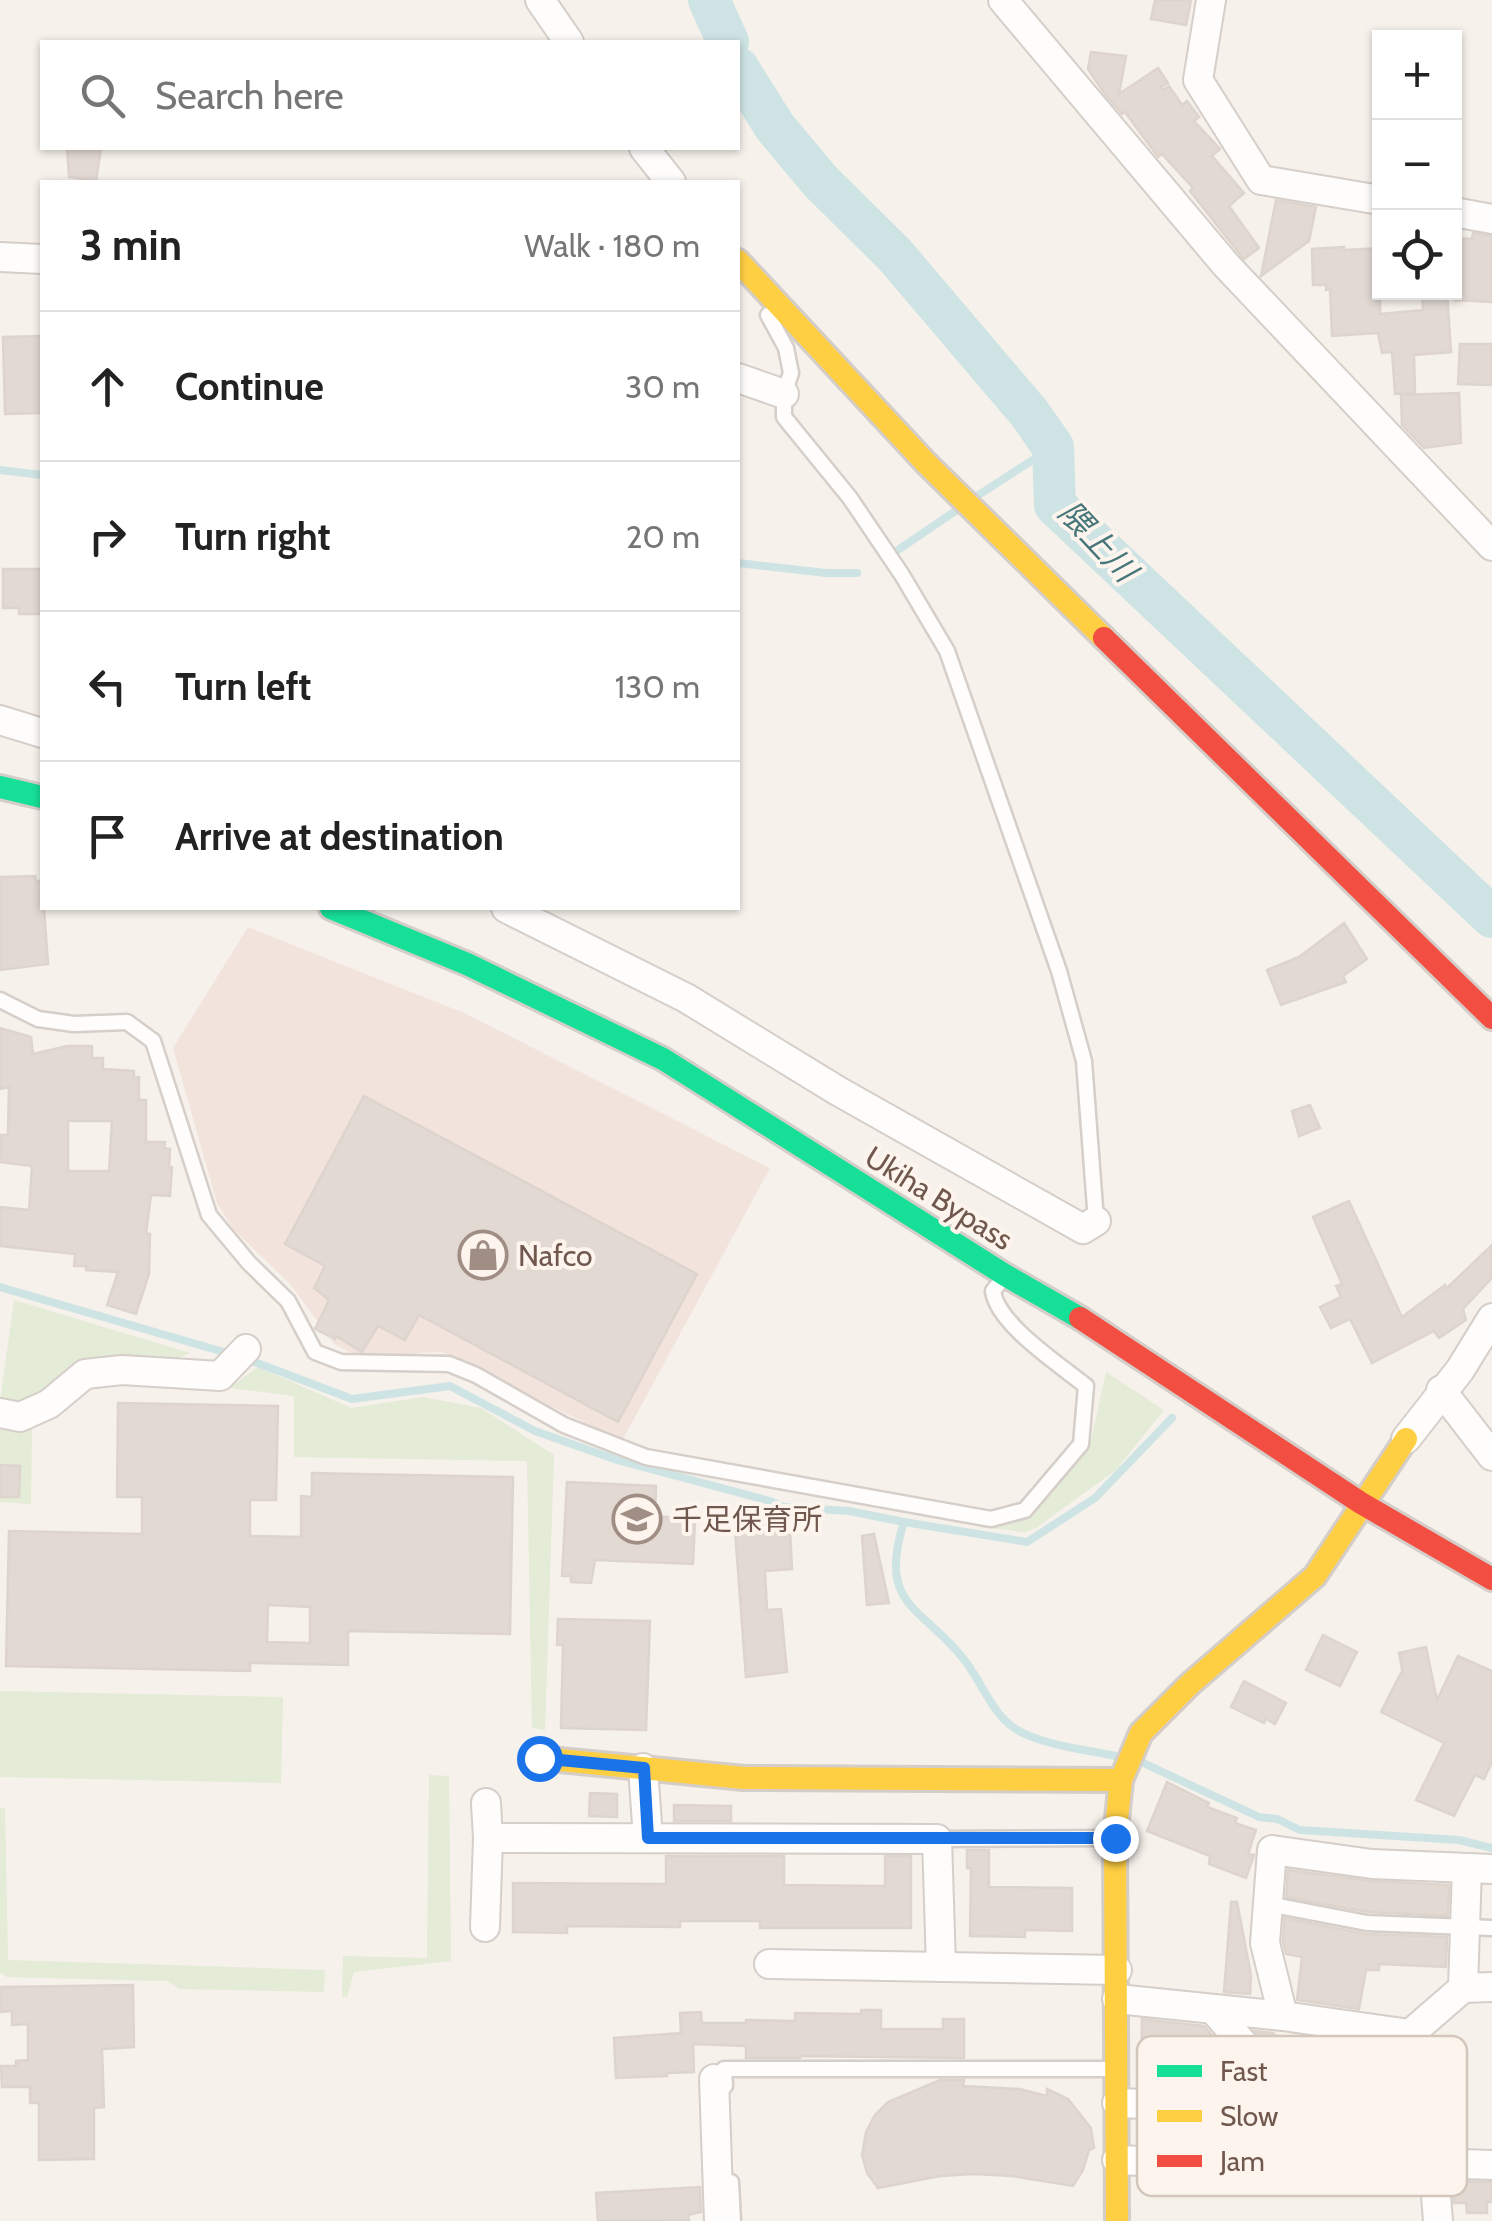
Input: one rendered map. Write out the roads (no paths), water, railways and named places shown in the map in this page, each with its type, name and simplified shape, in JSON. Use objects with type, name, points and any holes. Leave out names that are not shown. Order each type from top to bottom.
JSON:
[{"type":"main road","points":[[740,263],[872,409],[1492,1018]]},
{"type":"main road","points":[[0,787],[40,797]]},
{"type":"main road","name":"Ukiha Bypass","points":[[336,910],[466,964],[663,1059],[1005,1275],[1088,1322],[1361,1503],[1492,1579]]},
{"type":"main road","points":[[1117,2221],[1115,1838],[1121,1780],[1142,1733],[1164,1707],[1314,1576],[1406,1439]]},
{"type":"main road","points":[[539,1758],[744,1778],[1121,1780]]},
{"type":"street","points":[[540,0],[568,40]]},
{"type":"street","points":[[1003,0],[1226,265],[1492,546]]},
{"type":"street","points":[[1211,0],[1198,80],[1261,180],[1372,199]]},
{"type":"street","points":[[646,150],[669,180]]},
{"type":"street","points":[[1462,213],[1492,218]]},
{"type":"street","points":[[0,256],[40,259]]},
{"type":"street","points":[[740,379],[784,394]]},
{"type":"street","points":[[0,720],[40,732]]},
{"type":"street","points":[[510,910],[686,998],[838,1091],[1082,1229],[1096,1220]]},
{"type":"street","points":[[1406,1439],[1460,1370],[1492,1318]]},
{"type":"street","points":[[0,1414],[20,1417],[49,1404],[85,1374],[122,1370],[220,1376],[238,1358]]},
{"type":"street","points":[[1441,1390],[1492,1456]]},
{"type":"street","points":[[644,1768],[648,1838]]},
{"type":"street","points":[[485,1927],[486,1803]]},
{"type":"street","points":[[488,1838],[937,1839],[941,1967]]},
{"type":"street","points":[[768,1964],[941,1967],[1117,1984],[1213,2008],[1410,2034],[1463,1988],[1478,1927],[1479,1869],[1372,1864],[1272,1850],[1265,1943],[1283,2016]]},
{"type":"street","points":[[1463,1988],[1492,1987]]},
{"type":"street","points":[[1213,2008],[1237,2036]]},
{"type":"street","points":[[714,2080],[719,2221]]},
{"type":"street","points":[[1117,2103],[1137,2104]]},
{"type":"street","points":[[1117,2160],[1137,2161]]},
{"type":"street","points":[[1467,2164],[1492,2165]]},
{"type":"street","points":[[1437,2196],[1438,2221]]},
{"type":"lane","points":[[763,290],[766,312],[786,348],[790,373],[784,394],[784,418],[850,498],[947,651],[1059,971],[1084,1061],[1096,1220]]},
{"type":"lane","points":[[0,1000],[38,1019],[74,1024],[127,1022],[153,1040],[210,1216],[249,1263],[288,1301],[315,1352],[341,1362],[448,1364],[564,1425],[646,1457],[990,1518],[1025,1510],[1080,1444],[1086,1386],[994,1305],[992,1291],[1005,1275]]},
{"type":"lane","points":[[937,1839],[1115,1838]]},
{"type":"lane","points":[[1268,1904],[1367,1923],[1478,1927]]},
{"type":"lane","points":[[733,2221],[724,2069],[1117,2069]]},
{"type":"waterway","name":"隈上川","points":[[709,0],[727,40]]},
{"type":"waterway","name":"隈上川","points":[[740,71],[775,127],[821,182],[894,254],[1030,414],[1053,447],[1055,505],[1492,917]]},
{"type":"waterway","points":[[977,496],[1053,447]]},
{"type":"waterway","points":[[0,470],[40,475]]},
{"type":"waterway","points":[[892,554],[957,510]]},
{"type":"waterway","points":[[740,563],[857,573]]},
{"type":"waterway","points":[[0,1287],[234,1355]]},
{"type":"waterway","points":[[247,1359],[352,1399],[450,1386],[535,1431],[617,1460],[783,1507],[849,1511],[904,1522],[896,1572],[901,1590],[909,1604],[966,1662],[1004,1720],[1046,1742],[1120,1757]]},
{"type":"waterway","points":[[904,1522],[1027,1542],[1095,1498],[1172,1418]]},
{"type":"waterway","points":[[1139,1761],[1259,1817],[1277,1819],[1300,1830],[1459,1840],[1492,1848]]},
{"type":"place","name":"Nafco","points":[[483,1255]]},
{"type":"place","name":"千足保育所","points":[[637,1519]]}]
